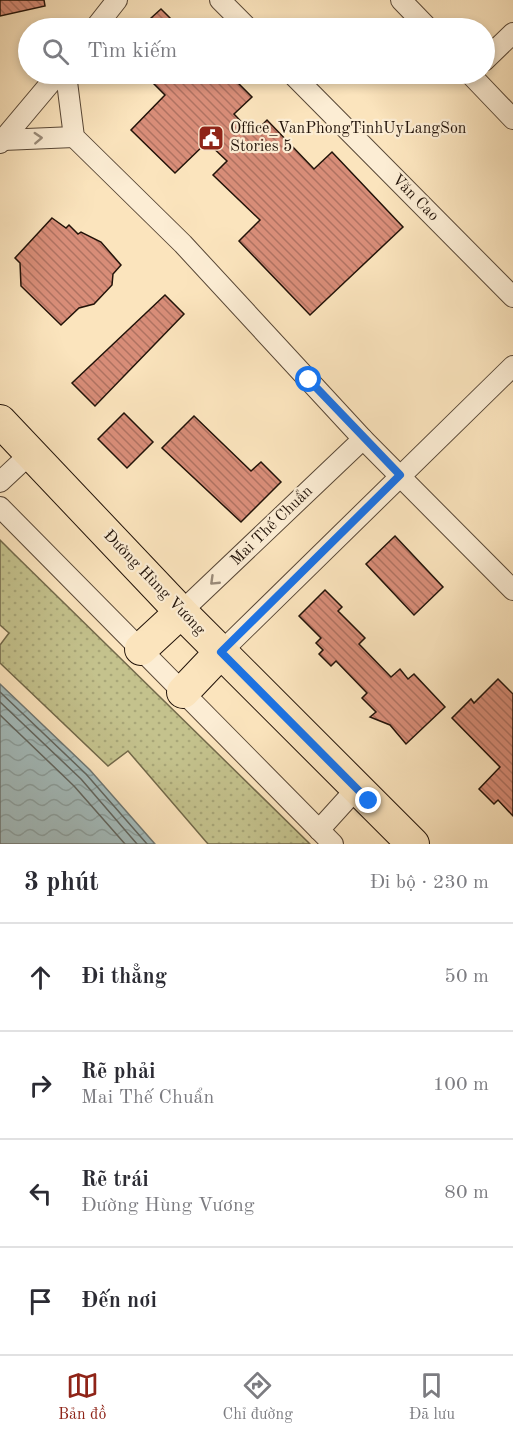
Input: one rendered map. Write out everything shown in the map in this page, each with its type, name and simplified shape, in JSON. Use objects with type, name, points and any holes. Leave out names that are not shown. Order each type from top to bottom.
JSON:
[{"type":"main road","name":"Đường Hùng Vương","points":[[0,421],[181,612],[413,844]]},
{"type":"main road","points":[[141,649],[181,612]]},
{"type":"main road","points":[[183,692],[221,652]]},
{"type":"street","points":[[103,18],[117,0]]},
{"type":"street","points":[[220,0],[238,18]]},
{"type":"street","points":[[401,0],[418,18]]},
{"type":"street","points":[[495,51],[513,33]]},
{"type":"street","points":[[1,142],[50,84]]},
{"type":"street","points":[[67,84],[74,137],[183,244],[363,439],[513,590]]},
{"type":"street","name":"Văn Cao","points":[[302,84],[513,297]]},
{"type":"street","points":[[485,84],[513,119]]},
{"type":"street","points":[[1,142],[74,137]]},
{"type":"street","points":[[221,652],[513,366]]},
{"type":"street","name":"Mai Thế Chuẩn","points":[[181,612],[363,439]]},
{"type":"street","points":[[0,482],[30,454]]},
{"type":"street","points":[[0,507],[333,844]]},
{"type":"street","points":[[319,830],[357,788]]},
{"type":"shaded area","points":[[0,540],[310,844],[208,844],[128,751],[108,766],[0,663],[0,645],[9,633],[0,625]]},
{"type":"water","points":[[0,684],[90,770],[155,844],[0,844]]},
{"type":"building","points":[[0,0],[44,0],[45,6],[0,16]]},
{"type":"building","points":[[161,9],[170,18],[151,18]]},
{"type":"building","points":[[154,84],[239,84],[252,97],[234,114],[253,134],[267,120],[314,169],[332,152],[403,227],[310,315],[239,241],[260,220],[213,175],[227,161],[207,142],[175,173],[131,130],[165,95]]},
{"type":"building","points":[[52,218],[66,228],[69,225],[78,234],[81,232],[101,242],[121,265],[113,274],[112,285],[94,304],[79,308],[61,325],[21,286],[20,263],[15,258]]},
{"type":"building","points":[[165,295],[184,314],[95,406],[72,383]]},
{"type":"building","points":[[124,413],[153,442],[127,468],[98,439]]},
{"type":"building","points":[[194,416],[251,471],[261,462],[281,482],[241,522],[162,448]]},
{"type":"building","points":[[395,536],[443,587],[414,615],[366,564]]},
{"type":"building","points":[[325,590],[342,607],[338,611],[365,638],[359,644],[391,677],[400,669],[408,679],[414,674],[445,707],[406,744],[390,725],[370,717],[376,712],[362,698],[367,693],[336,661],[331,666],[319,654],[323,650],[316,643],[321,638],[299,616]]},
{"type":"building","points":[[498,679],[513,694],[513,816],[498,800],[494,804],[479,789],[500,767],[452,718],[471,699],[474,703]]},
{"type":"place","name":"Office_VanPhongTinhUyLangSon Stories 5","points":[[211,138]]},
{"type":"route","points":[[309,380],[363,439],[400,475],[221,652],[369,801]]}]
